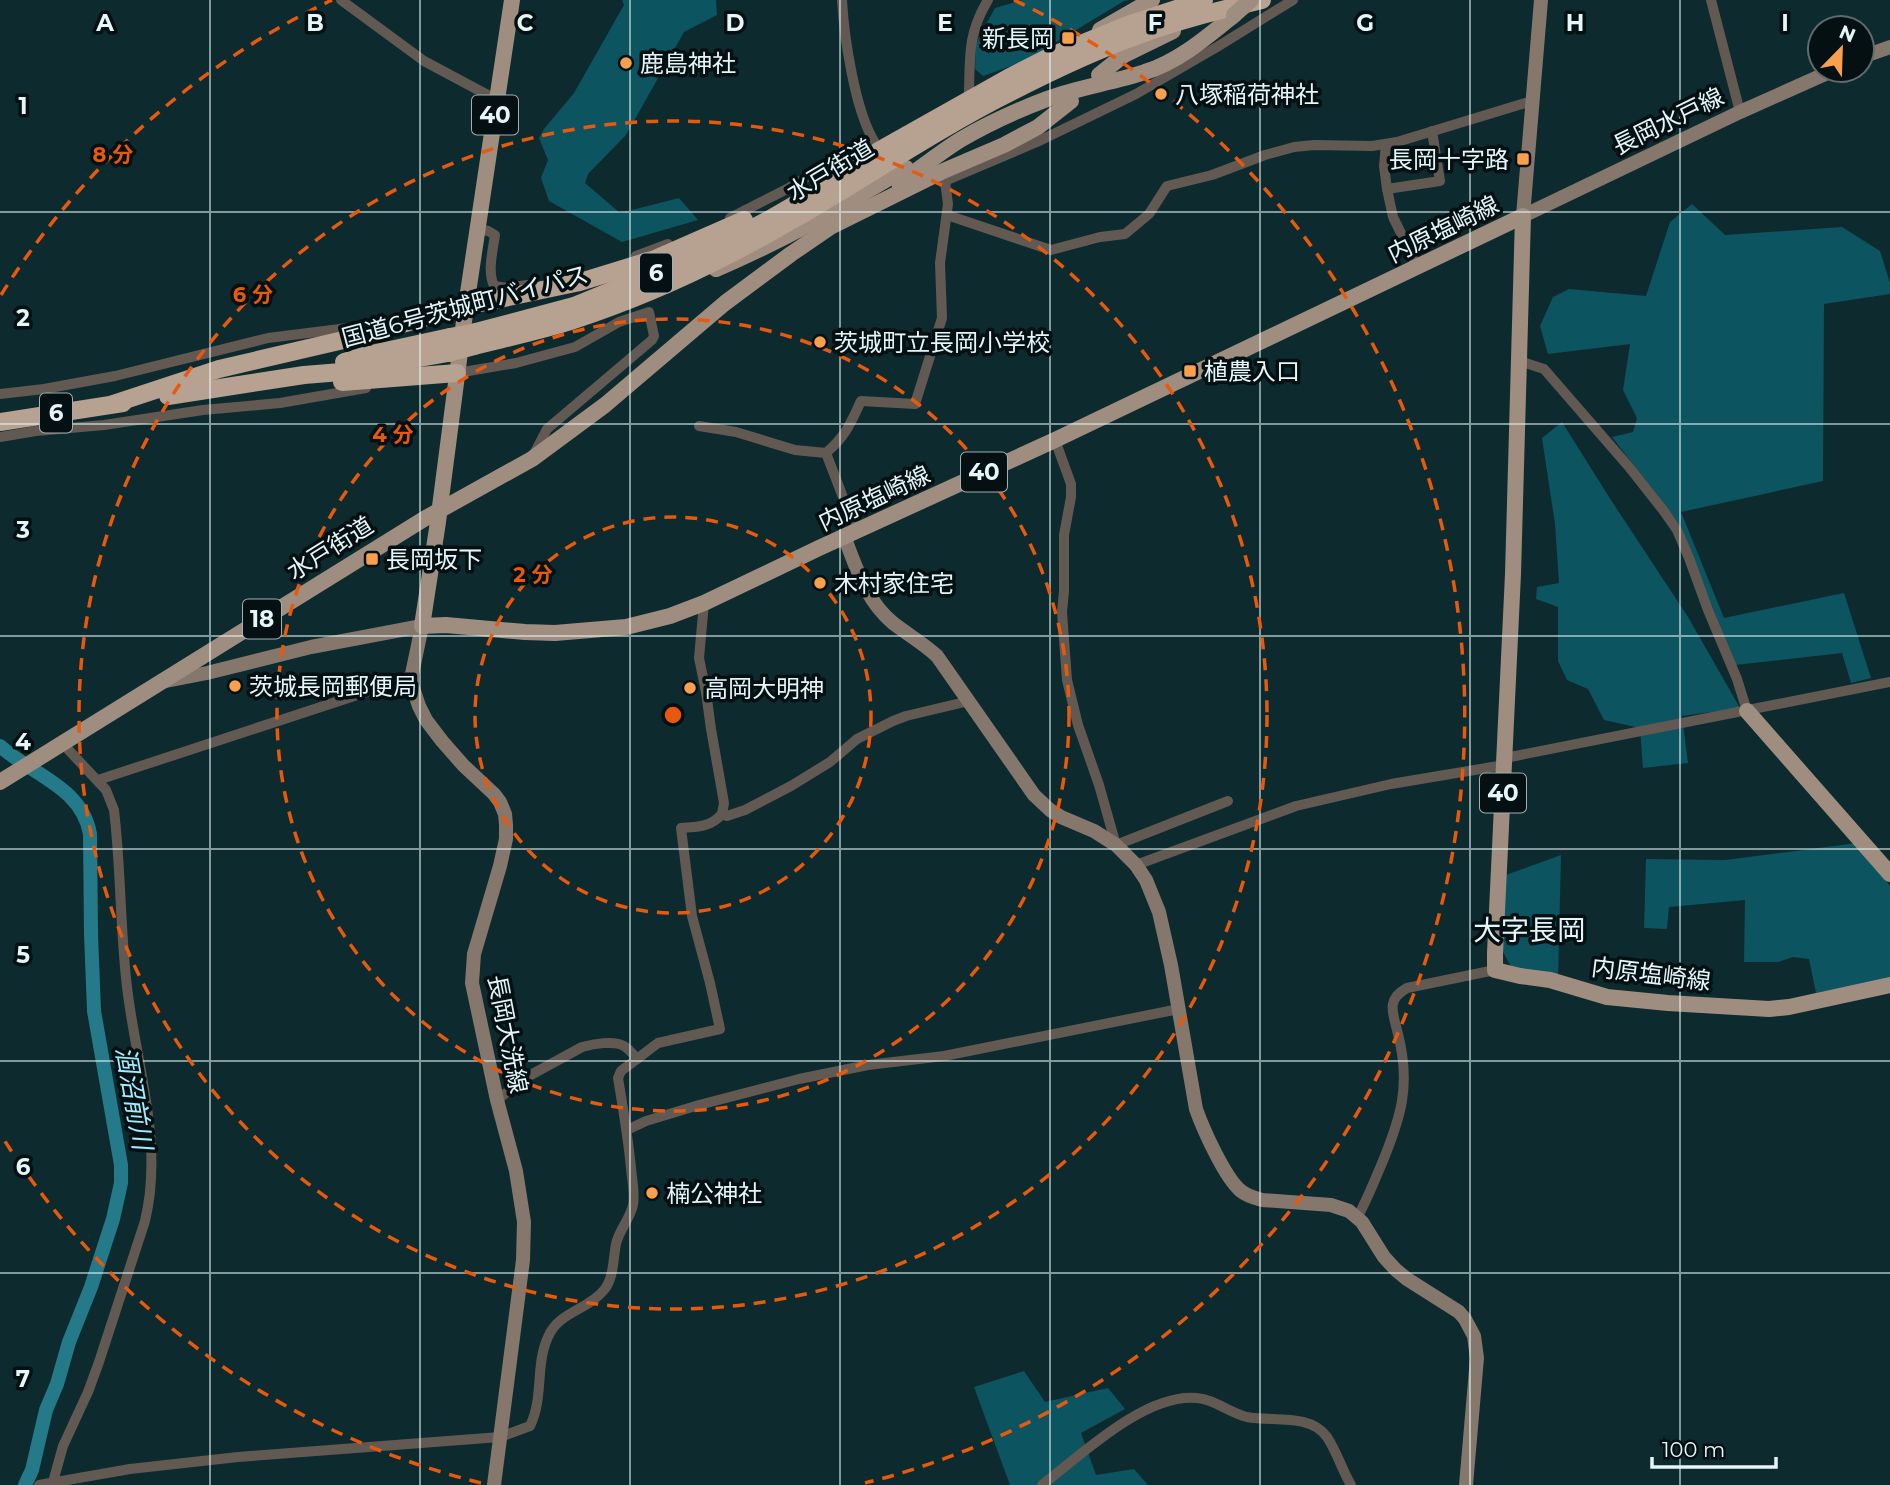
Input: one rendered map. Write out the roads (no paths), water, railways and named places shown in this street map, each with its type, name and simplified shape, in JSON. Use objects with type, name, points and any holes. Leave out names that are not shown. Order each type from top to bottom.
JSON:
[{"type":"highway","name":"6","points":[[1055,63],[1143,20],[1209,6],[1262,0]]},
{"type":"highway","name":"水戸街道","points":[[825,187],[876,144],[1055,63]]},
{"type":"highway","name":"水戸街道","points":[[622,303],[753,242],[1012,91],[1055,63]]},
{"type":"highway","name":"国道6号茨城町バイパス","points":[[475,339],[611,292],[728,241],[825,187]]},
{"type":"highway","points":[[113,404],[219,369],[405,324],[466,306],[580,282],[655,259],[825,187]]},
{"type":"highway","name":"国道6号茨城町バイパス","points":[[0,422],[304,375],[367,355],[449,345],[569,321],[622,303]]},
{"type":"highway","points":[[113,404],[457,373]]},
{"type":"main road","name":"40","points":[[422,626],[512,0]]},
{"type":"main road","points":[[1055,63],[1152,0]]},
{"type":"main road","points":[[622,303],[695,278],[765,248],[812,224],[937,149],[1012,114],[1048,99],[1161,65],[1202,40],[1251,0]]},
{"type":"main road","points":[[1099,75],[1138,46],[1209,6]]},
{"type":"main road","points":[[854,214],[943,176],[1004,145],[1038,127],[1070,101]]},
{"type":"main road","points":[[854,214],[961,140]]},
{"type":"main road","name":"水戸街道","points":[[4,779],[440,510],[557,442],[764,273],[854,214]]},
{"type":"main road","name":"内原塩崎線","points":[[422,626],[446,625],[526,632],[586,632],[649,623],[704,603],[1055,440],[1523,216],[1513,574],[1495,970],[1550,980],[1607,997],[1769,1009],[1890,985]]},
{"type":"main road","points":[[1747,711],[1890,874]]},
{"type":"street","points":[[341,0],[424,61],[497,100]]},
{"type":"street","points":[[478,229],[495,235],[491,272],[494,285],[508,288],[571,276],[643,254],[717,224],[876,144],[860,105],[843,20],[842,0]]},
{"type":"street","points":[[971,99],[971,41],[979,14],[988,0]]},
{"type":"street","points":[[699,426],[736,432],[795,450],[826,453],[845,435],[861,401],[915,404],[942,318],[940,263],[947,215],[947,194],[943,176],[1037,142],[1136,94],[1293,0]]},
{"type":"street","points":[[1523,216],[1541,0]]},
{"type":"street","points":[[1711,0],[1740,112]]},
{"type":"street","name":"長岡水戸線","points":[[1523,216],[1806,82]]},
{"type":"street","points":[[947,215],[1051,250],[1100,237],[1125,234],[1149,214],[1167,186],[1212,175],[1265,155],[1314,145],[1386,144],[1532,101]]},
{"type":"street","points":[[1387,189],[1440,181],[1432,131]]},
{"type":"street","points":[[1386,144],[1384,166],[1393,217],[1417,266]]},
{"type":"street","points":[[457,373],[516,363],[575,347],[619,322],[649,312],[654,336],[652,340],[547,429],[531,459]]},
{"type":"street","points":[[0,394],[114,376],[268,338],[374,323],[405,324]]},
{"type":"street","points":[[1519,361],[1544,369],[1629,467],[1677,530],[1738,679],[1747,711]]},
{"type":"street","points":[[0,437],[203,410],[280,403],[368,387],[385,378]]},
{"type":"street","points":[[1055,440],[1071,484],[1064,535],[1062,612],[1068,680],[1078,725],[1116,845]]},
{"type":"street","points":[[826,453],[869,595],[891,622],[926,645],[937,656],[1029,789],[1041,802],[1061,817],[1094,831],[1116,845],[1136,865],[1146,880],[1159,912],[1196,1109],[1224,1168],[1236,1186],[1243,1193],[1262,1200],[1341,1207],[1357,1217],[1396,1270],[1458,1312],[1470,1327],[1477,1358],[1466,1485]]},
{"type":"street","points":[[46,1484],[130,1469],[238,1457],[500,1437],[530,1426],[540,1391],[544,1347],[551,1331],[566,1315],[592,1301],[611,1278],[617,1239],[633,1204],[634,1190],[627,1130],[618,1078],[621,1071],[658,1043],[720,1029],[692,916],[681,828],[716,821],[722,814],[724,803],[699,658],[704,603]]},
{"type":"street","points":[[161,682],[422,626]]},
{"type":"street","name":"長岡大洗線","points":[[422,626],[412,674],[414,694],[426,720],[464,766],[494,794],[505,814],[506,839],[474,954],[472,975],[473,996],[516,1171],[524,1222],[524,1243],[494,1485]]},
{"type":"street","points":[[201,657],[201,665],[207,673]]},
{"type":"street","points":[[98,780],[394,683],[412,674]]},
{"type":"street","points":[[1136,865],[1296,806],[1391,784],[1890,682]]},
{"type":"street","points":[[722,814],[727,816],[745,810],[791,786],[830,762],[857,739],[892,721],[969,701]]},
{"type":"street","points":[[46,1484],[99,1363],[145,1221],[152,1161],[149,1116],[127,987],[112,801],[98,780],[56,748]]},
{"type":"street","points":[[1116,845],[1228,801]]},
{"type":"street","points":[[1357,1217],[1395,1131],[1402,1106],[1404,1060],[1392,1009],[1394,1000],[1407,988],[1495,970]]},
{"type":"street","points":[[627,1130],[646,1121],[686,1109],[799,1079],[868,1065],[944,1056],[1179,1009]]},
{"type":"street","points":[[498,1100],[527,1077],[582,1047],[620,1044],[627,1047],[637,1059]]},
{"type":"street","points":[[1042,1485],[1116,1427],[1152,1405],[1195,1397],[1248,1417],[1315,1426],[1326,1437],[1351,1485]]},
{"type":"waterway","name":"涸沼前川","points":[[0,746],[66,793],[77,804],[90,834],[94,1011],[121,1165],[121,1183],[113,1219],[46,1410],[32,1470],[25,1485]]},
{"type":"place","name":"新長岡","points":[[1068,38]]},
{"type":"place","name":"鹿島神社","points":[[626,63]]},
{"type":"place","name":"八塚稲荷神社","points":[[1161,94]]},
{"type":"place","name":"長岡十字路","points":[[1523,159]]},
{"type":"place","name":"茨城町立長岡小学校","points":[[820,342]]},
{"type":"place","name":"植農入口","points":[[1190,371]]},
{"type":"place","name":"長岡坂下","points":[[372,559]]},
{"type":"place","name":"木村家住宅","points":[[820,583]]},
{"type":"place","name":"茨城長岡郵便局","points":[[235,686]]},
{"type":"place","name":"高岡大明神","points":[[690,688]]},
{"type":"place","name":"楠公神社","points":[[652,1193]]},
{"type":"district","name":"大字長岡","points":[[1529,930]]}]
